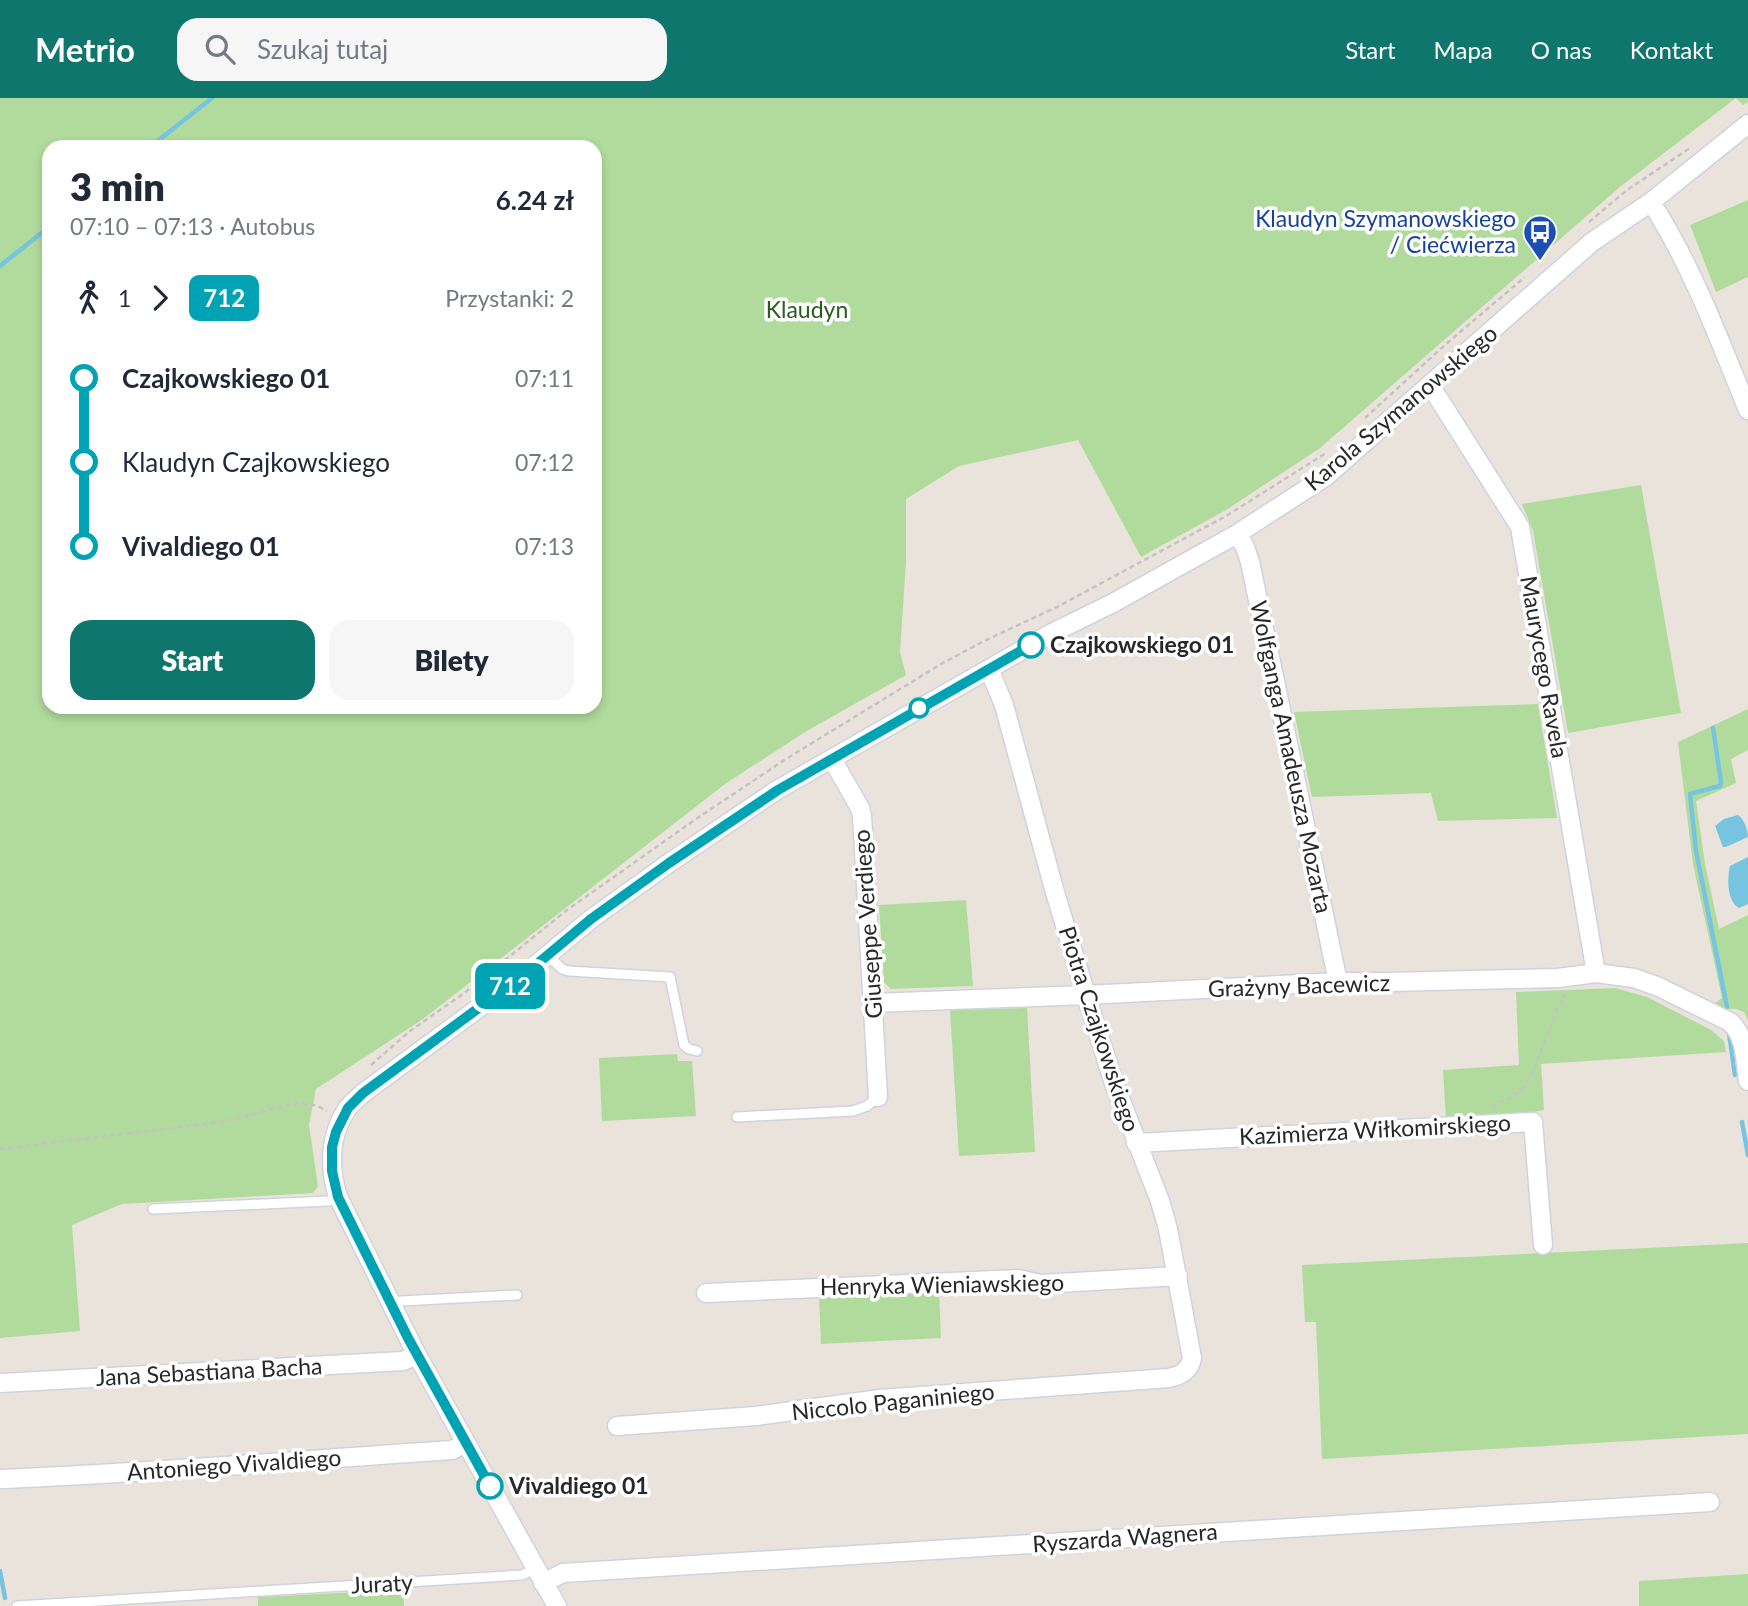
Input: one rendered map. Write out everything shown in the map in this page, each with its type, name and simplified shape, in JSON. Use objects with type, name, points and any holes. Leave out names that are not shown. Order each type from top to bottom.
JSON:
[{"type":"street","name":"Karola Szymanowskiego","points":[[557,1606],[417,1355],[338,1197],[332,1171],[332,1147],[348,1108],[363,1093],[549,956],[591,919],[778,790],[1052,633],[1113,603],[1237,534],[1325,477],[1592,242],[1651,202],[1748,124]]},
{"type":"street","points":[[1651,202],[1696,287],[1748,410]]},
{"type":"street","name":"Maurycego Ravela","points":[[1430,385],[1520,527],[1596,973]]},
{"type":"street","name":"Wolfganga Amadeusza Mozarta","points":[[1237,534],[1250,562],[1338,982]]},
{"type":"street","name":"Piotra Czajkowskiego","points":[[989,669],[1004,705],[1054,889],[1114,1083],[1168,1229],[1192,1358],[1184,1373],[1168,1378]]},
{"type":"street","name":"Giuseppe Verdiego","points":[[832,759],[862,816],[878,1097]]},
{"type":"street","name":"Grażyny Bacewicz","points":[[873,1003],[1338,982],[1558,978],[1596,973],[1634,978],[1730,1022],[1741,1036],[1748,1081]]},
{"type":"street","name":"Kazimierza Wiłkomirskiego","points":[[1136,1143],[1533,1122],[1543,1245]]},
{"type":"street","name":"Henryka Wieniawskiego","points":[[706,1293],[1018,1279],[1041,1284],[1178,1276]]},
{"type":"street","name":"Jana Sebastiana Bacha","points":[[0,1383],[403,1361],[417,1355]]},
{"type":"street","name":"Niccolo Paganiniego","points":[[617,1426],[757,1416],[880,1399],[1168,1378]]},
{"type":"street","name":"Antoniego Vivaldiego","points":[[0,1479],[105,1475],[452,1450],[466,1443]]},
{"type":"street","name":"Ryszarda Wagnera","points":[[539,1576],[1710,1502]]},
{"type":"lane","points":[[549,956],[562,969],[569,971],[670,977],[684,1045],[697,1051]]},
{"type":"lane","points":[[737,1117],[853,1111],[867,1106],[878,1097]]},
{"type":"lane","points":[[153,1209],[328,1201],[338,1197]]},
{"type":"lane","points":[[391,1305],[401,1301],[517,1295]]},
{"type":"lane","name":"Juraty","points":[[17,1606],[539,1576]]},
{"type":"path","points":[[1587,224],[1627,190],[1687,149],[1693,147],[1704,160]]},
{"type":"path","points":[[1359,424],[1446,344],[1526,276]]},
{"type":"path","points":[[395,1045],[567,911],[786,758],[941,664],[1059,606],[1226,516],[1329,450]]},
{"type":"path","points":[[1479,1125],[1491,1108],[1515,1095],[1527,1082],[1570,986]]},
{"type":"path","points":[[0,1150],[228,1121],[301,1102],[328,1112]]},
{"type":"green space","name":"Klaudyn","points":[[0,98],[1736,98],[1621,186],[1320,448],[1226,510],[1141,557],[1078,440],[959,466],[906,499],[906,562],[900,652],[906,675],[805,732],[725,784],[423,1019],[316,1089],[309,1125],[318,1186],[313,1193],[122,1204],[72,1225],[80,1331],[0,1338]]},
{"type":"green space","points":[[1736,98],[1748,98],[1748,102],[1743,105]]},
{"type":"green space","points":[[1748,200],[1748,277],[1716,292],[1690,225]]},
{"type":"green space","points":[[1641,485],[1681,713],[1568,733],[1533,531],[1522,504]]},
{"type":"green space","points":[[1538,704],[1557,818],[1438,821],[1431,793],[1312,797],[1294,712]]},
{"type":"green space","points":[[1748,709],[1748,750],[1731,759],[1736,783],[1696,801],[1705,864],[1719,929],[1748,915],[1748,1020],[1744,1012],[1726,1009],[1715,1003],[1722,998],[1693,864],[1678,742]]},
{"type":"green space","points":[[966,900],[973,986],[891,989],[884,982],[879,905]]},
{"type":"green space","points":[[1615,988],[1647,997],[1711,1030],[1724,1041],[1726,1052],[1541,1064],[1544,1110],[1511,1116],[1446,1120],[1443,1070],[1519,1065],[1516,992]]},
{"type":"green space","points":[[1027,1008],[1035,1152],[959,1156],[950,1010]]},
{"type":"green space","points":[[677,1054],[678,1061],[692,1061],[696,1116],[602,1121],[599,1058]]},
{"type":"green space","points":[[1748,1243],[1748,1434],[1322,1459],[1316,1322],[1305,1322],[1302,1265]]},
{"type":"green space","points":[[939,1290],[941,1338],[821,1344],[819,1296]]},
{"type":"green space","points":[[1748,1574],[1748,1606],[1639,1606],[1639,1581]]},
{"type":"green space","points":[[403,1590],[404,1606],[258,1606],[258,1597]]},
{"type":"water","points":[[1738,815],[1745,825],[1748,837],[1723,847],[1715,826],[1724,819]]},
{"type":"water","points":[[1748,857],[1748,904],[1739,908],[1730,895],[1729,871],[1730,866]]},
{"type":"waterway","points":[[159,140],[212,98]]},
{"type":"waterway","points":[[0,266],[42,233]]},
{"type":"waterway","points":[[1713,728],[1720,786],[1690,794],[1696,851],[1727,1007]]},
{"type":"waterway","points":[[1729,1033],[1735,1075]]},
{"type":"waterway","points":[[1742,1122],[1748,1155]]},
{"type":"waterway","points":[[0,1571],[5,1598]]},
{"type":"bus line","name":"712","points":[[490,1486],[408,1338],[338,1197],[332,1171],[332,1147],[341,1119],[348,1108],[406,1060],[480,1008],[549,956],[591,919],[669,863],[778,790],[1031,645]]},
{"type":"place","name":"Klaudyn Szymanowskiego / Ciećwierza","points":[[1540,262]]},
{"type":"place","name":"Czajkowskiego 01","points":[[1031,645]]},
{"type":"place","name":"Vivaldiego 01","points":[[490,1486]]}]
